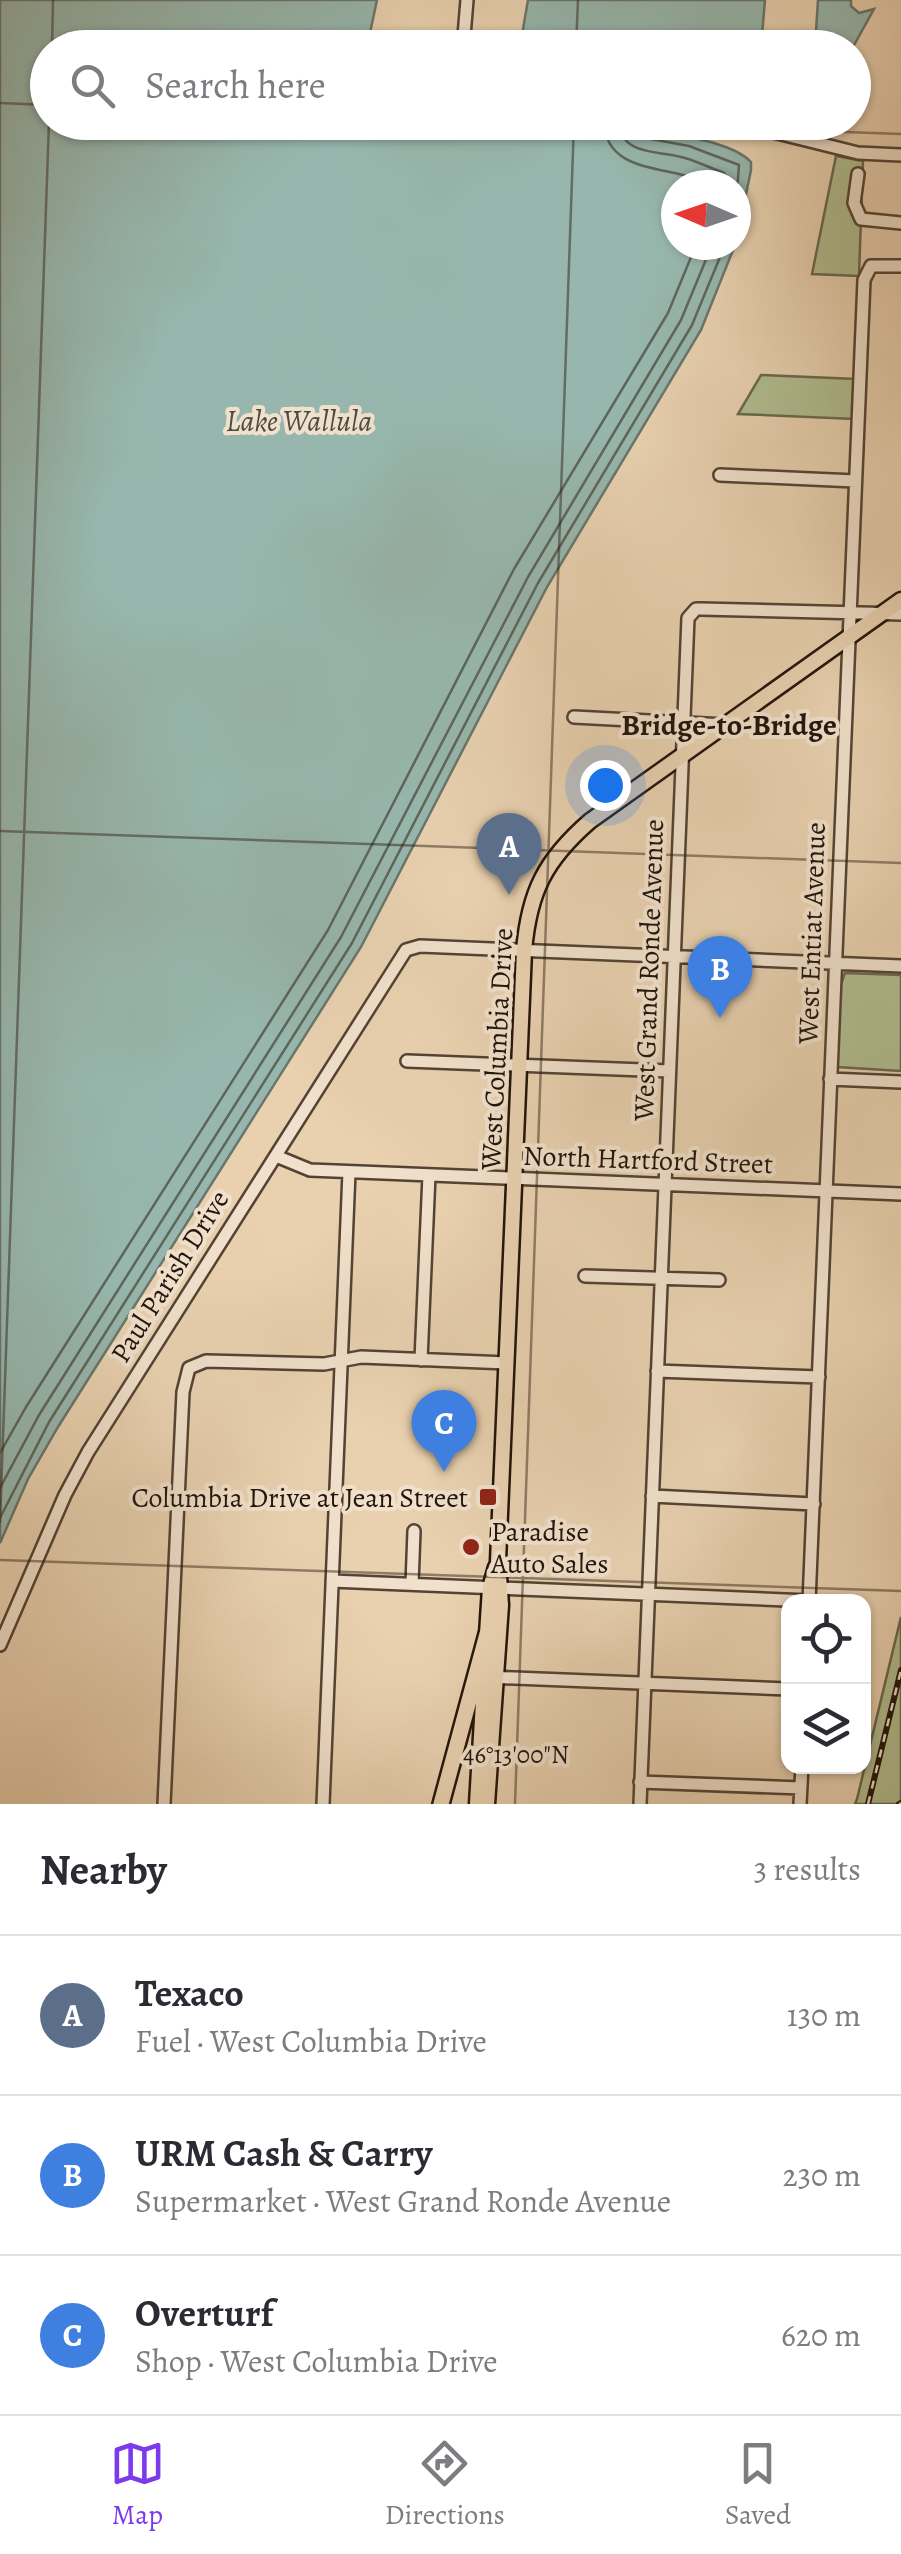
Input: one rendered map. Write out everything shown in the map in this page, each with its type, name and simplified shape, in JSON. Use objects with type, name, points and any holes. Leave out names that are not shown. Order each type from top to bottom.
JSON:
[{"type":"highway","points":[[440,1804],[486,1634]]},
{"type":"main road","name":"West Columbia Drive","points":[[477,1804],[498,1562],[524,951],[534,892],[558,852],[590,822],[901,600]]},
{"type":"main road","name":"West Columbia Drive","points":[[486,1804],[486,1634],[496,1589]]},
{"type":"street","points":[[465,30],[467,0]]},
{"type":"street","points":[[806,140],[858,153],[901,155]]},
{"type":"street","points":[[858,174],[854,204],[864,221],[901,223]]},
{"type":"street","name":"West Entiat Avenue","points":[[809,1594],[864,280],[868,268],[901,266]]},
{"type":"street","points":[[720,476],[855,480]]},
{"type":"street","name":"West Grand Ronde Avenue","points":[[640,1804],[688,618],[701,608],[850,612]]},
{"type":"street","points":[[850,612],[901,614]]},
{"type":"street","points":[[574,717],[725,725]]},
{"type":"street","name":"Paul Parish Drive","points":[[0,1646],[75,1474],[399,958],[408,948],[420,946],[524,951]]},
{"type":"street","points":[[524,951],[901,966]]},
{"type":"street","points":[[407,1061],[669,1071]]},
{"type":"street","points":[[830,1079],[901,1082]]},
{"type":"street","name":"North Hartford Street","points":[[276,1156],[306,1170],[901,1194]]},
{"type":"street","points":[[323,1804],[349,1172]]},
{"type":"street","points":[[421,1360],[429,1175]]},
{"type":"street","points":[[585,1276],[718,1280]]},
{"type":"street","points":[[164,1804],[183,1392],[189,1368],[206,1361],[324,1364],[361,1358],[506,1363]]},
{"type":"street","points":[[658,1371],[818,1378]]},
{"type":"street","points":[[652,1496],[814,1504]]},
{"type":"street","points":[[412,1584],[414,1531]]},
{"type":"street","points":[[332,1581],[781,1600]]},
{"type":"street","points":[[489,1677],[781,1689]]},
{"type":"street","points":[[800,1804],[802,1774]]},
{"type":"street","points":[[640,1782],[801,1788]]},
{"type":"green space","points":[[836,156],[863,161],[859,276],[812,274]]},
{"type":"green space","points":[[761,375],[856,379],[854,419],[738,414]]},
{"type":"green space","points":[[845,973],[901,975],[901,1071],[837,1067],[840,987]]},
{"type":"green space","points":[[901,1617],[901,1804],[855,1804],[863,1774],[871,1774],[871,1741]]},
{"type":"water","name":"Lake Wallula","points":[[0,0],[377,0],[371,30],[30,30],[30,140],[700,140],[740,154],[751,162],[751,170],[661,170],[661,260],[729,260],[701,330],[547,587],[361,947],[28,1479],[0,1543]]},
{"type":"water","points":[[528,0],[765,0],[762,30],[523,30]]},
{"type":"water","points":[[818,0],[851,0],[851,6],[859,13],[874,9],[862,30],[816,30]]},
{"type":"railway","points":[[868,1804],[901,1670]]},
{"type":"place","name":"Texaco","points":[[509,895]]},
{"type":"place","name":"URM Cash & Carry","points":[[720,1018]]},
{"type":"place","name":"Overturf","points":[[444,1472]]},
{"type":"place","name":"Columbia Drive at Jean Street","points":[[488,1497]]},
{"type":"place","name":"Paradise Auto Sales","points":[[471,1547]]},
{"type":"district","name":"Bridge-to-Bridge","points":[[729,725]]}]
